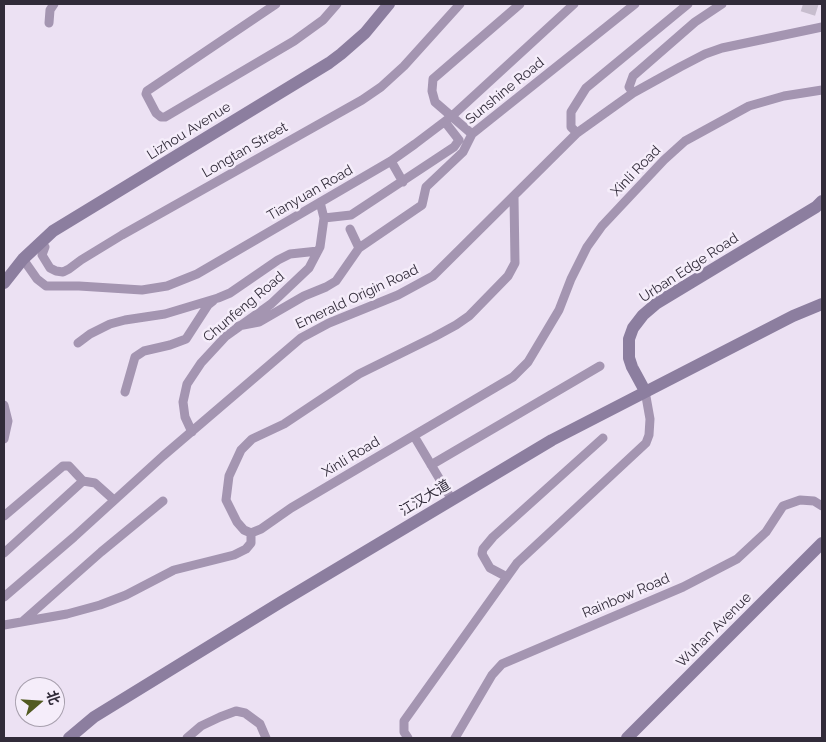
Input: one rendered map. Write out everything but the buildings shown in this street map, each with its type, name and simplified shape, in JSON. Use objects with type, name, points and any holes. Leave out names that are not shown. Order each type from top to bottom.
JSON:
[{"type":"main road","name":"Lizhou Avenue","points":[[4,283],[23,259],[40,242],[70,220],[335,59],[364,33],[389,4]]},
{"type":"main road","name":"Urban Edge Road","points":[[645,391],[632,368],[629,358],[629,339],[633,328],[644,315],[657,303],[816,207],[822,201]]},
{"type":"main road","name":"江汉大道","points":[[70,738],[94,717],[552,440],[793,316],[817,306]]},
{"type":"main road","name":"Wuhan Avenue","points":[[627,738],[822,543]]},
{"type":"street","points":[[49,23],[50,10],[54,4]]},
{"type":"street","points":[[276,4],[147,91],[146,94],[156,113],[161,117],[165,117],[294,41],[317,25],[337,4]]},
{"type":"street","name":"Longtan Street","points":[[40,242],[45,247],[42,255],[50,268],[63,272],[69,269],[122,235],[382,87],[404,66],[460,4]]},
{"type":"street","points":[[324,218],[351,215],[454,147],[459,140],[436,102],[432,90],[433,79],[520,4]]},
{"type":"street","name":"Tianyuan Road","points":[[23,259],[37,279],[46,286],[142,290],[167,286],[197,274],[391,161],[448,119],[574,4]]},
{"type":"street","name":"Sunshine Road","points":[[238,326],[259,322],[304,296],[336,281],[359,248],[422,205],[426,187],[463,152],[472,134],[635,4]]},
{"type":"street","points":[[577,133],[572,127],[571,112],[586,88],[688,4]]},
{"type":"street","points":[[633,93],[629,86],[633,76],[695,22],[722,4]]},
{"type":"street","name":"Emerald Origin Road","points":[[4,597],[301,338],[329,323],[398,295],[433,276],[577,133],[633,93],[697,58],[722,48],[822,27]]},
{"type":"street","name":"Xinli Road","points":[[250,533],[261,529],[292,508],[513,376],[528,362],[559,310],[571,279],[587,247],[602,226],[664,160],[685,141],[749,106],[784,96],[822,90]]},
{"type":"street","points":[[448,119],[472,134]]},
{"type":"street","points":[[391,161],[403,182]]},
{"type":"street","points":[[4,625],[100,606],[174,570],[234,555],[246,550],[251,543],[250,533],[244,530],[237,522],[226,500],[229,476],[241,450],[252,439],[284,424],[359,374],[442,333],[469,316],[508,276],[514,263],[514,197]]},
{"type":"street","name":"Chunfeng Road","points":[[192,432],[185,417],[183,402],[187,384],[201,362],[226,336],[271,304],[309,268],[318,251],[324,218],[320,202]]},
{"type":"street","points":[[350,228],[359,248]]},
{"type":"street","points":[[78,343],[90,334],[110,324],[165,314],[218,298],[239,287],[290,254],[318,251]]},
{"type":"street","points":[[125,392],[135,357],[144,352],[186,339],[208,306],[218,298]]},
{"type":"street","points":[[431,465],[600,366]]},
{"type":"street","points":[[408,738],[404,732],[404,721],[517,563],[646,443],[649,435],[650,419],[645,391]]},
{"type":"street","points":[[4,405],[8,421],[4,439]]},
{"type":"street","points":[[414,436],[452,500]]},
{"type":"street","points":[[507,577],[490,568],[482,554],[482,549],[603,438]]},
{"type":"street","points":[[4,516],[63,466],[68,466],[83,482],[95,483],[114,500]]},
{"type":"street","points":[[4,538],[7,550],[83,482]]},
{"type":"street","name":"Rainbow Road","points":[[455,738],[492,674],[502,664],[683,586],[737,559],[766,532],[783,506],[800,500],[814,501],[822,506]]},
{"type":"street","points":[[21,622],[163,501]]},
{"type":"street","points":[[187,738],[202,726],[236,711],[245,713],[260,724],[266,738]]},
{"type":"tunnel","points":[[803,4],[822,10]]}]
